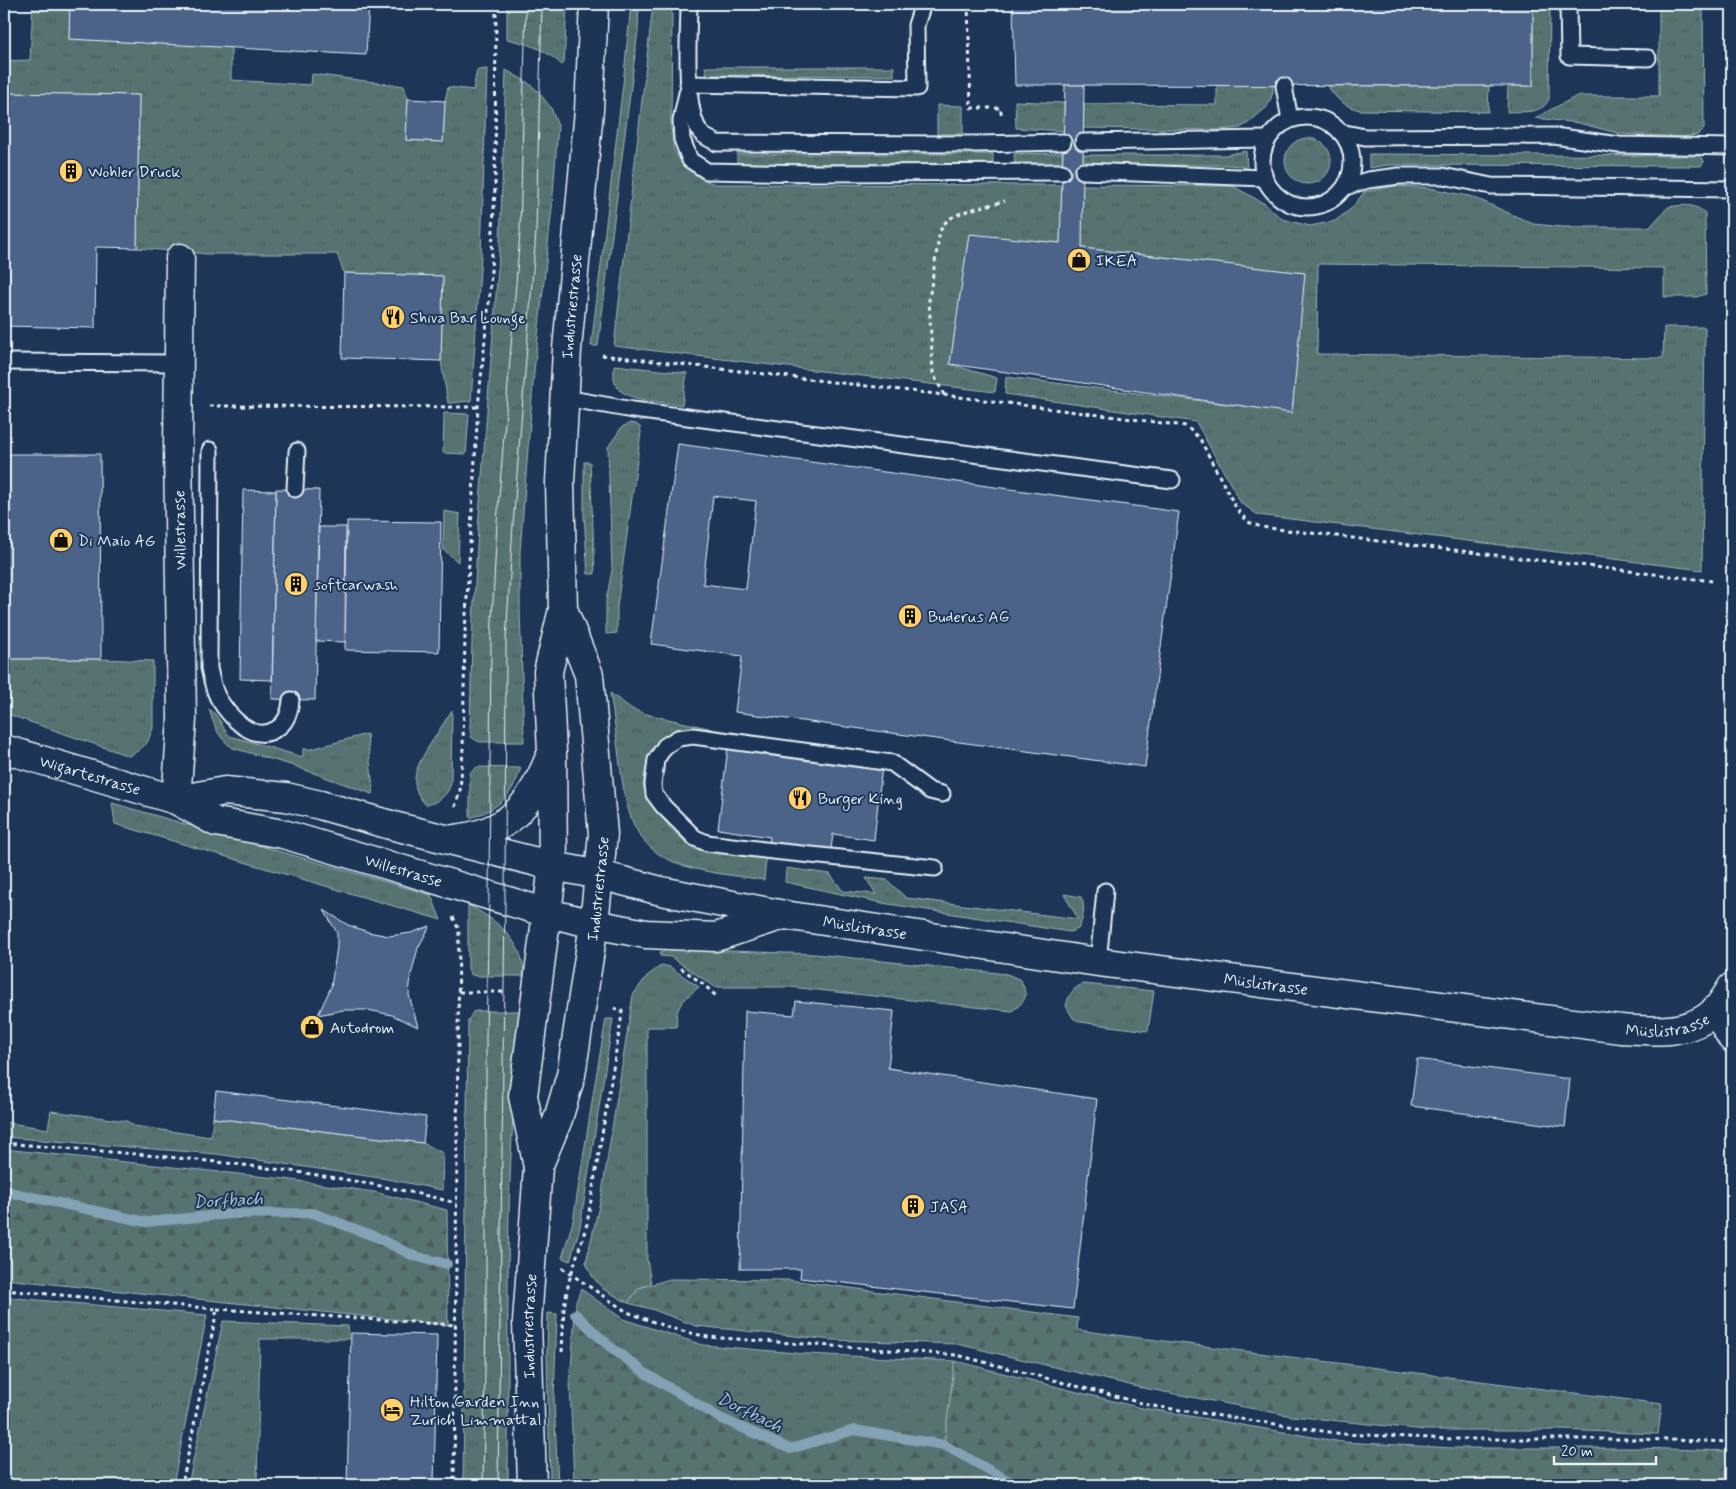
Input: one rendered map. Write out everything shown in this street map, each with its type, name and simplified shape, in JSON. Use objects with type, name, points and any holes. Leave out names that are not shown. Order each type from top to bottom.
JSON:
[{"type":"street","name":"Industriestrasse","points":[[532,1485],[527,1322],[538,1167],[523,1096],[553,866],[552,752],[548,672],[563,609],[560,482],[567,348],[589,110],[594,4]]},
{"type":"street","name":"Willestrasse","points":[[180,258],[178,449],[182,720],[176,800],[216,822],[283,834],[548,912]]},
{"type":"street","name":"Industriestrasse","points":[[538,1167],[558,1119],[571,1075],[594,924],[603,834],[589,675],[563,609]]},
{"type":"street","name":"Wigartestrasse","points":[[4,749],[176,800]]},
{"type":"street","points":[[449,840],[473,837],[505,824],[529,799],[540,781],[552,752]]},
{"type":"street","points":[[176,800],[225,791],[286,797],[320,804],[370,820],[553,866]]},
{"type":"street","name":"Müslistrasse","points":[[553,866],[600,875],[661,891],[784,915],[1098,962],[1621,1029],[1653,1031],[1680,1029],[1706,1018],[1715,1010],[1732,987]]},
{"type":"street","name":"Müslistrasse","points":[[548,912],[594,924],[646,934],[716,937],[784,915]]},
{"type":"street","points":[[1715,1010],[1732,1038]]},
{"type":"lane","points":[[689,4],[688,84],[681,122],[682,139],[690,160],[707,171],[815,173],[1062,172]]},
{"type":"lane","points":[[688,84],[917,88],[916,25],[923,4]]},
{"type":"lane","points":[[1568,4],[1569,56],[1648,58]]},
{"type":"lane","points":[[688,84],[695,122],[703,134],[717,143],[968,144],[1064,142]]},
{"type":"lane","points":[[1284,86],[1290,120]]},
{"type":"lane","points":[[1311,117],[1322,119],[1340,132],[1351,152],[1352,163],[1351,173],[1345,187],[1336,198],[1324,205],[1309,208],[1295,207],[1282,201],[1271,191],[1264,178],[1261,165],[1262,151],[1268,139],[1277,128],[1290,120],[1311,117]]},
{"type":"lane","points":[[1340,132],[1365,137],[1554,136],[1619,145],[1732,147]]},
{"type":"lane","points":[[1083,142],[1268,139]]},
{"type":"lane","points":[[1083,171],[1264,178]]},
{"type":"lane","points":[[1345,187],[1368,180],[1399,176],[1443,176],[1491,186],[1732,189]]},
{"type":"lane","points":[[4,362],[179,363]]},
{"type":"lane","points":[[565,398],[633,410],[1172,480]]},
{"type":"lane","points":[[210,450],[209,668],[212,684],[219,698],[243,727],[263,734],[280,727],[286,719],[291,700]]},
{"type":"lane","points":[[295,489],[297,451]]},
{"type":"lane","points":[[935,868],[773,852],[707,843],[695,838],[663,806],[654,794],[653,775],[656,760],[665,746],[678,738],[693,736],[892,763],[930,791],[942,794]]},
{"type":"lane","points":[[1098,962],[1105,891]]},
{"type":"path","points":[[451,812],[457,803],[460,791],[463,750],[465,632],[478,407],[490,292],[495,188],[496,4]]},
{"type":"path","points":[[968,4],[971,108],[1001,108],[1001,125]]},
{"type":"path","points":[[944,395],[933,374],[929,299],[940,231],[946,222],[954,217],[1005,201]]},
{"type":"path","points":[[204,406],[478,407]]},
{"type":"path","points":[[452,915],[459,930],[456,1203],[458,1215],[454,1485]]},
{"type":"path","points":[[673,963],[703,984],[716,996]]},
{"type":"path","points":[[563,1330],[564,1307],[569,1281],[587,1224],[622,1011]]},
{"type":"path","points":[[4,1143],[161,1157],[297,1172],[400,1189],[456,1203]]},
{"type":"path","points":[[532,1253],[571,1274],[627,1312],[670,1328],[708,1337],[957,1356],[1154,1406],[1343,1434],[1452,1439],[1636,1439],[1732,1442]]},
{"type":"path","points":[[4,1290],[217,1309],[456,1325]]},
{"type":"path","points":[[182,1485],[217,1309]]},
{"type":"green space","points":[[33,4],[70,4],[69,39],[231,47],[231,80],[311,85],[312,74],[404,86],[408,99],[406,140],[443,142],[445,101],[448,87],[473,90],[477,70],[487,69],[481,256],[471,401],[448,403],[441,361],[443,276],[344,273],[337,254],[207,254],[137,248],[139,95],[4,93],[4,61],[30,60]]},
{"type":"green space","points":[[507,4],[567,4],[564,63],[562,65],[536,48],[507,39]]},
{"type":"green space","points":[[631,4],[639,4],[638,31],[598,346],[591,346],[623,84]]},
{"type":"green space","points":[[653,4],[672,4],[671,128],[674,150],[684,166],[702,179],[715,184],[1062,185],[1060,243],[969,235],[950,364],[997,378],[995,392],[614,346]]},
{"type":"green space","points":[[1533,4],[1550,4],[1549,99],[1542,108],[1537,110],[1507,112],[1508,86],[1533,86]]},
{"type":"green space","points":[[1659,4],[1703,4],[1704,129],[1697,135],[1682,137],[1621,134],[1579,123],[1535,118],[1577,96],[1659,96]]},
{"type":"green space","points":[[705,67],[894,67],[894,76],[707,75]]},
{"type":"green space","points":[[506,70],[537,90],[551,108],[558,126],[552,208],[534,372],[520,551],[524,742],[479,742],[471,737],[470,729],[472,640],[478,528],[500,243]]},
{"type":"green space","points":[[1217,85],[1273,85],[1273,93],[1267,107],[1240,128],[1219,130],[1083,128],[1084,104],[1217,105]]},
{"type":"green space","points":[[1328,86],[1489,86],[1488,112],[1360,110],[1341,102]]},
{"type":"green space","points":[[1015,101],[1064,103],[1064,131],[1016,128]]},
{"type":"green space","points":[[937,105],[963,106],[963,134],[937,134]]},
{"type":"green space","points":[[1308,138],[1321,142],[1327,148],[1331,161],[1327,174],[1321,180],[1308,184],[1295,180],[1289,174],[1285,161],[1289,148],[1295,142]]},
{"type":"green space","points":[[1246,151],[1247,169],[1241,166],[1226,165],[1083,165],[1083,155],[1225,155]]},
{"type":"green space","points":[[1063,153],[1062,164],[1015,164],[1014,154]]},
{"type":"green space","points":[[737,154],[993,154],[993,164],[737,164]]},
{"type":"green space","points":[[1369,154],[1699,156],[1704,162],[1701,166],[1388,165],[1369,168]]},
{"type":"green space","points":[[1082,185],[1233,186],[1265,204],[1282,219],[1310,226],[1335,221],[1352,208],[1364,192],[1395,186],[1430,188],[1473,197],[1533,224],[1563,227],[1650,227],[1668,207],[1688,206],[1701,210],[1705,213],[1706,294],[1696,297],[1664,297],[1664,268],[1318,264],[1317,354],[1663,358],[1664,327],[1705,327],[1702,570],[1258,515],[1241,503],[1196,422],[1005,394],[1006,377],[1292,412],[1304,273],[1082,248]]},
{"type":"green space","points":[[614,365],[687,373],[682,405],[636,398],[620,391],[615,383]]},
{"type":"green space","points":[[444,413],[469,414],[466,454],[443,453]]},
{"type":"green space","points":[[630,423],[640,427],[641,432],[617,607],[617,633],[606,634],[606,601],[612,570],[608,447],[622,427]]},
{"type":"green space","points":[[584,462],[590,462],[595,574],[588,574],[584,516]]},
{"type":"green space","points":[[444,511],[460,514],[458,562],[443,549]]},
{"type":"green space","points":[[4,659],[153,661],[153,728],[147,743],[129,756],[4,713]]},
{"type":"green space","points":[[610,693],[632,709],[646,714],[712,729],[688,729],[669,734],[660,740],[649,754],[646,767],[643,785],[647,797],[671,829],[694,849],[766,858],[764,880],[688,867],[670,860],[655,851],[644,841],[636,829],[626,800]]},
{"type":"green space","points":[[209,709],[216,715],[230,736],[303,757],[303,749],[311,749],[367,734],[372,794],[294,766],[233,748],[217,731]]},
{"type":"green space","points":[[452,710],[451,783],[448,791],[442,798],[426,805],[416,789],[415,781],[418,766]]},
{"type":"green space","points":[[477,767],[521,768],[513,787],[503,800],[489,810],[470,818],[470,773]]},
{"type":"green space","points":[[112,803],[431,895],[441,920],[115,824]]},
{"type":"green space","points":[[786,868],[830,874],[843,891],[876,894],[866,878],[887,880],[906,898],[1078,919],[1064,894],[1081,897],[1083,913],[1078,929],[1070,932],[882,903],[785,882]]},
{"type":"green space","points":[[468,905],[489,918],[507,933],[519,952],[524,976],[475,976],[470,974],[468,968]]},
{"type":"green space","points":[[672,949],[815,954],[1007,974],[1021,980],[1025,990],[1025,998],[1012,1011],[790,987],[715,987],[671,957],[660,956],[660,952]]},
{"type":"green space","points":[[662,965],[670,967],[699,987],[681,1004],[677,1014],[677,1027],[647,1027],[647,1259],[651,1284],[639,1288],[628,1303],[603,1289],[592,1276],[586,1262],[602,1193],[633,995],[647,976]]},
{"type":"green space","points":[[1084,984],[1154,991],[1148,1031],[1080,1022],[1073,1018],[1066,1006],[1067,1002],[1074,990]]},
{"type":"green space","points":[[523,1011],[512,1129],[508,1248],[508,1485],[463,1485],[468,1021],[473,1012]]},
{"type":"green space","points":[[606,1019],[613,1019],[580,1227],[570,1261],[562,1258],[573,1221]]},
{"type":"green space","points":[[51,1111],[127,1121],[134,1126],[211,1137],[213,1118],[423,1143],[443,1153],[442,1190],[387,1179],[216,1154],[4,1137],[4,1122],[48,1129]]},
{"type":"green space","points":[[4,1149],[285,1179],[374,1192],[447,1210],[448,1325],[4,1279]]},
{"type":"green space","points":[[670,1279],[790,1280],[1078,1318],[1077,1330],[1662,1404],[1658,1434],[1560,1430],[1425,1430],[1292,1416],[1138,1387],[957,1344],[833,1340],[696,1326],[651,1309],[628,1303],[639,1288]]},
{"type":"green space","points":[[581,1289],[623,1319],[703,1345],[807,1354],[955,1361],[944,1445],[854,1430],[790,1449],[719,1418],[645,1373],[608,1345],[575,1314],[576,1302]]},
{"type":"green space","points":[[4,1297],[207,1315],[173,1485],[4,1485]]},
{"type":"green space","points":[[548,1313],[557,1314],[554,1399],[558,1485],[550,1485]]},
{"type":"green space","points":[[575,1314],[608,1345],[645,1373],[719,1418],[790,1449],[854,1430],[944,1445],[955,1361],[1137,1407],[1342,1442],[1454,1448],[1636,1448],[1732,1451],[1732,1485],[574,1485],[570,1382]]},
{"type":"green space","points":[[223,1321],[348,1326],[350,1339],[260,1339],[257,1485],[188,1485]]},
{"type":"building","points":[[70,4],[369,4],[366,55],[69,39]]},
{"type":"building","points":[[1013,4],[1533,4],[1533,86],[1015,85]]},
{"type":"building","name":"IKEA","points":[[1065,85],[1084,85],[1082,248],[1305,273],[1292,413],[950,364],[969,234],[1060,243]]},
{"type":"building","name":"Wohler Druck","points":[[4,93],[139,95],[137,248],[96,247],[95,328],[4,326]]},
{"type":"building","points":[[408,99],[445,101],[443,142],[406,140]]},
{"type":"building","name":"Shiva Bar Lounge","points":[[344,273],[443,276],[441,361],[342,358]]},
{"type":"building","name":"Buderus AG","points":[[678,444],[1179,512],[1145,767],[735,712],[742,656],[651,644]],"holes":[[[713,496],[756,501],[746,589],[703,584]]]},
{"type":"building","points":[[4,454],[100,454],[101,659],[4,659]]},
{"type":"building","name":"softcarwash","points":[[276,489],[319,490],[315,700],[272,699]]},
{"type":"building","points":[[243,490],[276,491],[272,680],[240,679]]},
{"type":"building","points":[[347,521],[441,522],[439,652],[345,650]]},
{"type":"building","points":[[319,527],[346,527],[345,642],[316,641]]},
{"type":"building","name":"Burger King","points":[[728,747],[882,766],[874,840],[833,834],[831,849],[769,843],[770,837],[718,829]]},
{"type":"building","points":[[324,910],[348,925],[368,932],[389,936],[411,933],[430,926],[418,948],[411,975],[409,995],[418,1027],[392,1015],[368,1010],[343,1010],[318,1015],[331,987],[337,947],[337,933]]},
{"type":"building","name":"JASA","points":[[796,1001],[894,1011],[888,1068],[1097,1099],[1073,1309],[800,1278],[801,1269],[740,1269],[745,1011],[794,1015]]},
{"type":"building","points":[[1417,1059],[1570,1079],[1565,1127],[1411,1106]]},
{"type":"building","points":[[216,1091],[426,1117],[423,1143],[213,1118]]},
{"type":"building","name":"Hilton Garden Inn Zurich Limmattal","points":[[351,1333],[437,1335],[434,1485],[347,1485]]},
{"type":"waterway","name":"Dorfbach","points":[[4,1191],[146,1222],[231,1214],[313,1213],[376,1237],[414,1256],[447,1264]]},
{"type":"waterway","name":"Dorfbach","points":[[575,1314],[608,1345],[645,1373],[720,1418],[790,1449],[854,1430],[944,1445],[1016,1485]]},
{"type":"tram line","points":[[483,1485],[491,640],[497,523],[520,233],[526,4]]},
{"type":"tram line","points":[[498,1485],[506,640],[536,232],[542,4]]},
{"type":"place","name":"Wohler Druck","points":[[71,171]]},
{"type":"place","name":"IKEA","points":[[1079,260]]},
{"type":"place","name":"Shiva Bar Lounge","points":[[393,317]]},
{"type":"place","name":"Di Maio AG","points":[[61,540]]},
{"type":"place","name":"softcarwash","points":[[296,584]]},
{"type":"place","name":"Buderus AG","points":[[910,616]]},
{"type":"place","name":"Burger King","points":[[800,798]]},
{"type":"place","name":"Autodrom","points":[[312,1027]]},
{"type":"place","name":"JASA","points":[[913,1206]]},
{"type":"place","name":"Hilton Garden Inn Zurich Limmattal","points":[[392,1410]]}]
